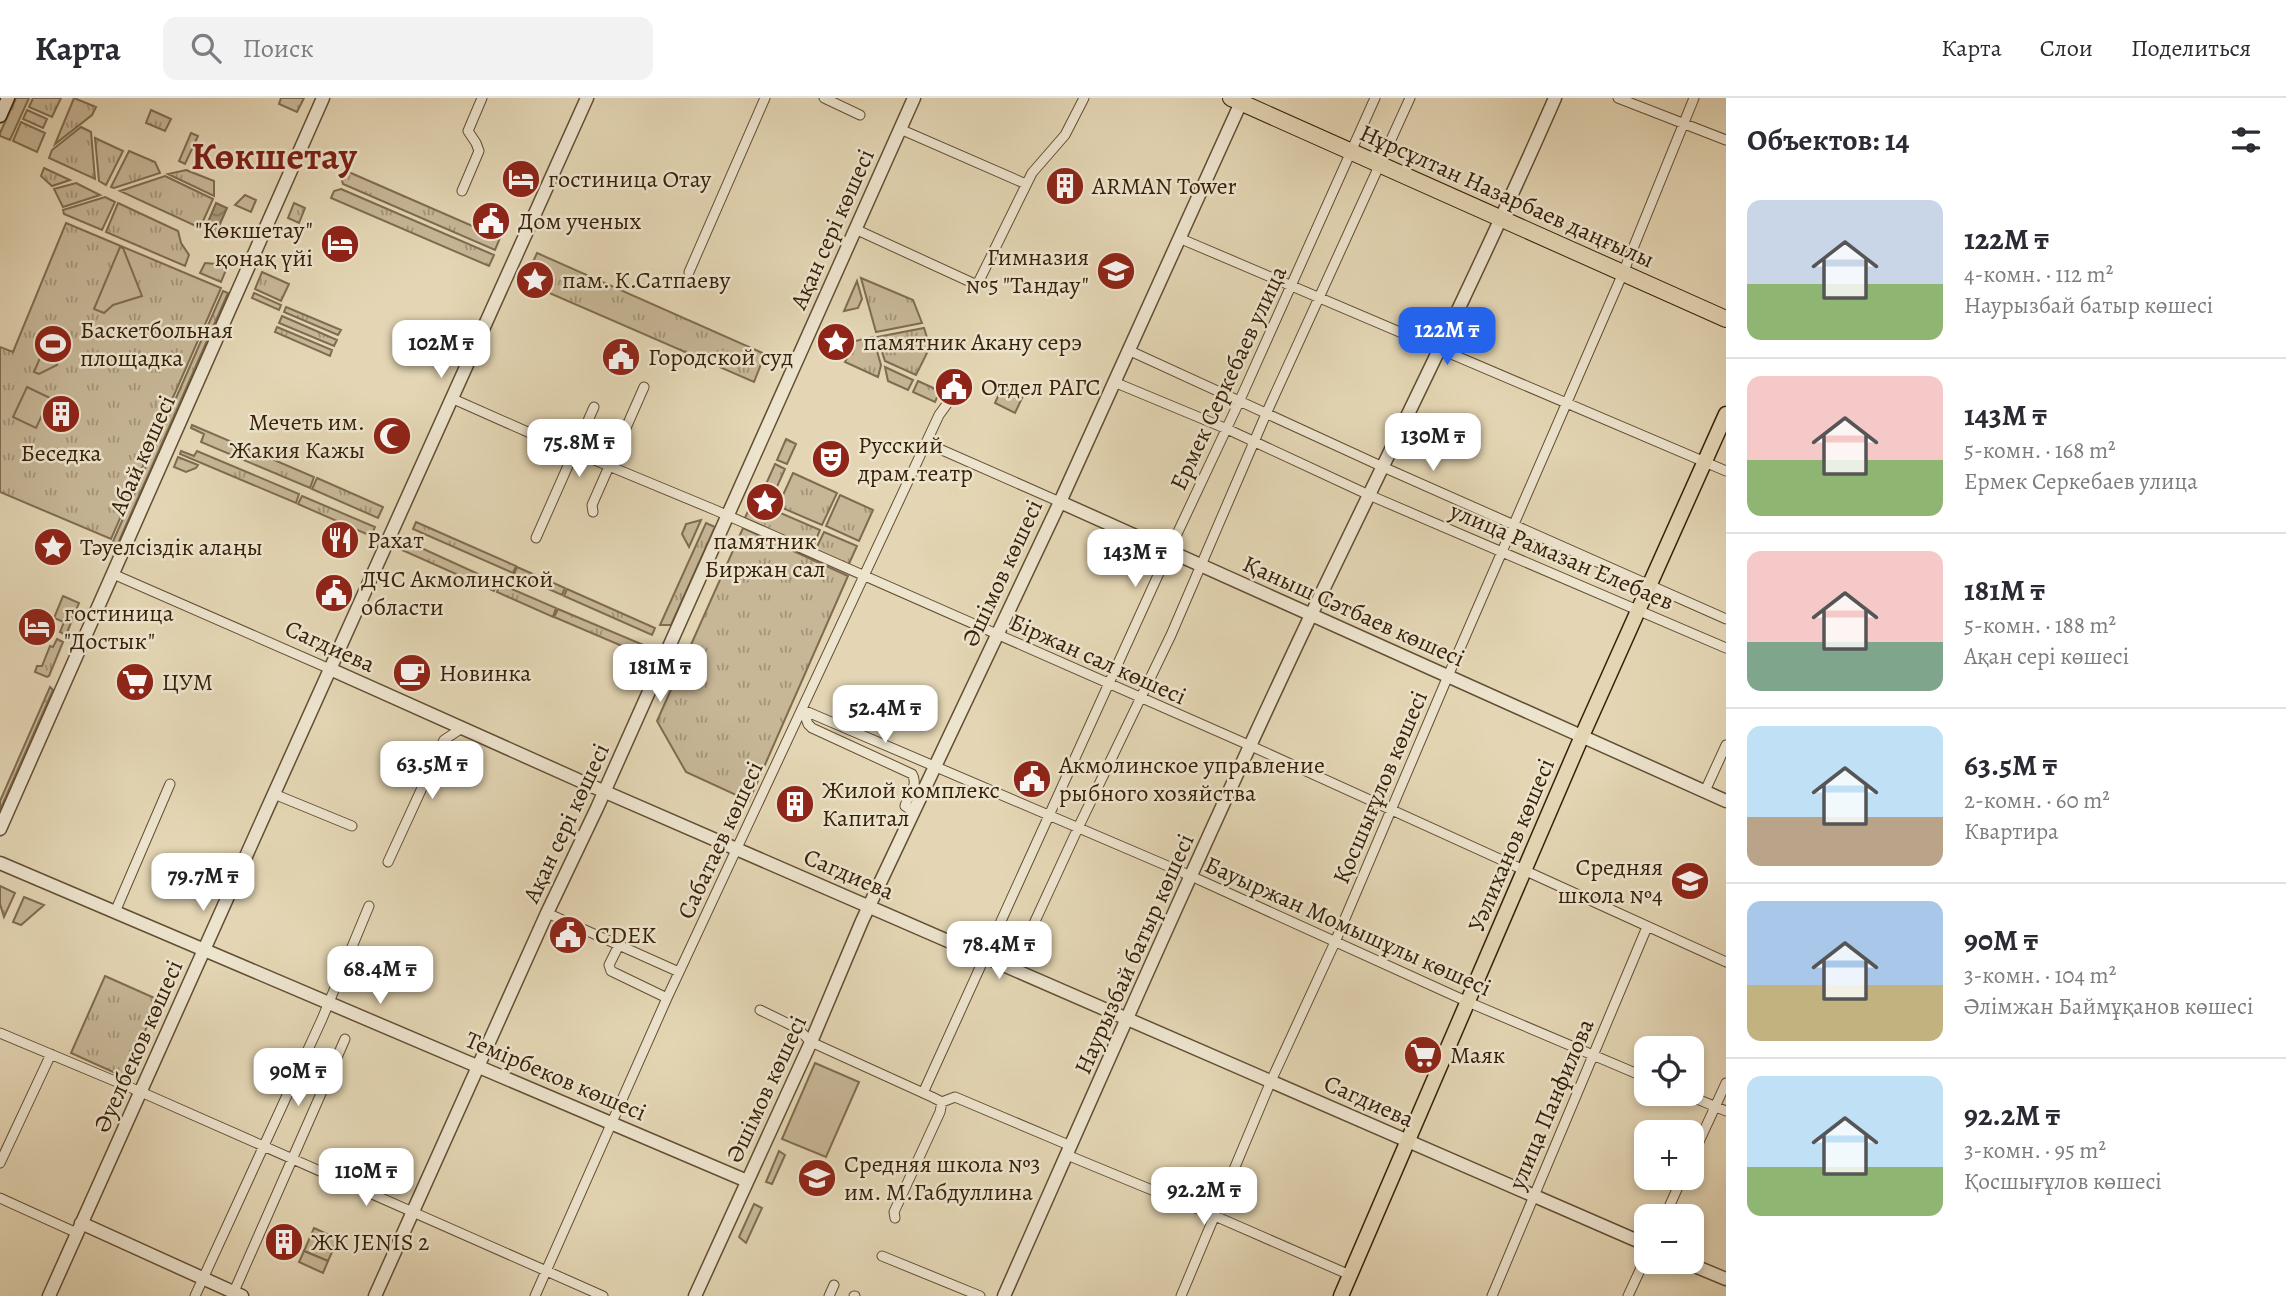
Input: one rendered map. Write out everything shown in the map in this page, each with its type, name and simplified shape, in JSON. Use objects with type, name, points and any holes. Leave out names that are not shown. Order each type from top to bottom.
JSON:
[{"type":"highway","name":"Нұрсұлтан Назарбаев даңғылы","points":[[1238,100],[1726,319]]},
{"type":"main road","name":"Уәлиханов көшесі","points":[[1341,1296],[1582,736],[1726,414]]},
{"type":"street","points":[[0,116],[8,98]]},
{"type":"street","name":"Абай көшесі","points":[[0,829],[323,98]]},
{"type":"street","points":[[462,191],[478,155],[478,145],[468,131],[482,98]]},
{"type":"street","name":"Әуелбеков көшесі","points":[[49,1296],[587,98]]},
{"type":"street","points":[[688,272],[765,98]]},
{"type":"street","points":[[824,98],[859,115]]},
{"type":"street","name":"Ақан сері көшесі","points":[[375,1296],[914,98]]},
{"type":"street","points":[[856,229],[977,285],[1038,164],[1065,135],[1084,98]]},
{"type":"street","name":"Ермек Серкебаев улица","points":[[923,1093],[1227,429],[1375,98]]},
{"type":"street","name":"Ермек Серкебаев улица","points":[[1013,969],[1077,828],[1171,635],[1266,414],[1410,98]]},
{"type":"street","name":"Наурызбай батыр көшесі","points":[[1004,1296],[1191,876],[1311,615],[1502,217],[1555,98]]},
{"type":"street","points":[[1618,98],[1726,140]]},
{"type":"street","name":"Қосшығұлов көшесі","points":[[1181,1296],[1271,1081],[1335,942],[1567,404],[1694,98]]},
{"type":"street","name":"Әшімов көшесі","points":[[695,1296],[811,1042],[869,905],[1060,502],[1238,100]]},
{"type":"street","points":[[900,129],[1027,184]]},
{"type":"street","points":[[1179,238],[1726,471]]},
{"type":"street","name":"улица Рамазан Елебаев","points":[[1128,350],[1382,467],[1726,619]]},
{"type":"street","name":"улица Рамазан Елебаев","points":[[1114,382],[1726,648]]},
{"type":"street","points":[[593,512],[592,505],[644,387]]},
{"type":"street","name":"Біржан сал көшесі","points":[[451,398],[1251,746],[1726,962]]},
{"type":"street","name":"Сабатаев көшесі","points":[[535,1296],[679,972],[939,415],[947,404]]},
{"type":"street","points":[[536,538],[594,407]]},
{"type":"street","name":"Қаныш Сәтбаев көшесі","points":[[926,443],[1726,800]]},
{"type":"street","name":"Сагдиева","points":[[113,574],[1634,1239]]},
{"type":"street","points":[[803,710],[812,728],[912,774],[915,785],[905,806],[914,812]]},
{"type":"street","name":"Бауыржан Момышұлы көшесі","points":[[803,710],[1191,876],[1468,1002],[1634,1072]]},
{"type":"street","points":[[388,862],[444,740],[462,728]]},
{"type":"street","points":[[1706,791],[1726,745]]},
{"type":"street","points":[[115,912],[170,784]]},
{"type":"street","points":[[274,794],[352,826]]},
{"type":"street","name":"Темірбеков көшесі","points":[[0,863],[747,1181]]},
{"type":"street","points":[[195,1296],[264,1147],[369,906]]},
{"type":"street","points":[[547,913],[679,972]]},
{"type":"street","name":"улица Панфилова","points":[[1492,1296],[1647,927]]},
{"type":"street","points":[[619,945],[609,965],[611,971],[667,998]]},
{"type":"street","points":[[760,1010],[797,1028],[811,1042],[923,1093],[942,1101],[955,1097],[1069,1151],[1350,1275]]},
{"type":"street","points":[[0,1033],[141,1092],[603,1296]]},
{"type":"street","points":[[0,1198],[203,1278],[236,1295],[345,1039]]},
{"type":"street","points":[[0,1163],[51,1054]]},
{"type":"street","points":[[1704,1132],[1726,1083]]},
{"type":"street","points":[[895,1218],[894,1212],[940,1112],[942,1101]]},
{"type":"street","points":[[1704,1101],[1726,1111]]},
{"type":"street","points":[[882,1256],[980,1296]]},
{"type":"street","points":[[1704,1270],[1726,1279]]},
{"type":"street","points":[[1628,1296],[1638,1274]]},
{"type":"street","points":[[829,1296],[834,1285]]},
{"type":"green space","points":[[16,98],[29,98],[10,140],[0,136],[0,133]]},
{"type":"green space","points":[[33,98],[61,98],[52,117],[29,107]]},
{"type":"green space","points":[[74,98],[96,107],[92,115],[55,144]]},
{"type":"green space","points":[[281,98],[304,98],[297,112],[279,104]]},
{"type":"green space","points":[[27,110],[47,119],[43,128],[23,119]]},
{"type":"green space","points":[[151,110],[171,119],[165,131],[146,123]]},
{"type":"green space","points":[[21,122],[45,133],[37,152],[13,141]]},
{"type":"green space","points":[[81,127],[91,132],[95,179],[49,158],[52,150]]},
{"type":"green space","points":[[191,133],[198,136],[185,164],[179,161]]},
{"type":"green space","points":[[95,138],[123,151],[106,185],[99,181]]},
{"type":"green space","points":[[129,151],[155,162],[160,173],[111,187]]},
{"type":"green space","points":[[44,168],[70,180],[52,186],[41,176]]},
{"type":"green space","points":[[186,170],[214,181],[214,196],[168,174]]},
{"type":"green space","points":[[344,170],[500,238],[495,250],[343,184],[341,177]]},
{"type":"green space","points":[[165,176],[213,199],[200,228],[120,191]]},
{"type":"green space","points":[[76,183],[100,195],[63,207],[54,189]]},
{"type":"green space","points":[[341,189],[494,255],[489,266],[331,198],[334,191]]},
{"type":"green space","points":[[245,195],[256,200],[251,212],[235,205]]},
{"type":"green space","points":[[105,197],[115,202],[102,230],[64,214],[63,210]]},
{"type":"green space","points":[[118,203],[178,231],[181,243],[189,255],[185,266],[106,232]]},
{"type":"green space","points":[[294,203],[305,208],[299,223],[288,218]]},
{"type":"green space","points":[[66,223],[221,288],[111,539],[0,492],[0,347],[13,352]]},
{"type":"green space","points":[[120,247],[123,248],[142,296],[113,305],[104,313],[94,309]]},
{"type":"green space","points":[[537,253],[765,354],[754,382],[524,282]]},
{"type":"green space","points":[[230,260],[221,282],[200,273],[205,263],[217,264]]},
{"type":"green space","points":[[262,272],[289,284],[281,301],[255,289]]},
{"type":"green space","points":[[861,278],[913,300],[922,323],[876,332]]},
{"type":"green space","points":[[857,281],[862,299],[858,308],[844,311]]},
{"type":"green space","points":[[223,291],[228,293],[116,548],[111,546]]},
{"type":"green space","points":[[254,293],[281,305],[279,310],[252,298]]},
{"type":"green space","points":[[286,307],[341,330],[338,335],[284,312]]},
{"type":"green space","points":[[282,316],[337,340],[334,346],[279,323]]},
{"type":"green space","points":[[277,327],[332,350],[330,356],[275,332]]},
{"type":"green space","points":[[924,328],[930,347],[916,375],[885,361],[877,337]]},
{"type":"green space","name":"Баскетбольная площадка","points":[[51,332],[56,334],[64,353],[59,357],[57,365],[39,374],[34,372]]},
{"type":"green space","points":[[873,337],[881,365],[878,377],[845,362],[855,341]]},
{"type":"green space","points":[[885,367],[913,380],[908,390],[888,381]]},
{"type":"green space","points":[[918,381],[940,391],[935,402],[913,392]]},
{"type":"green space","points":[[27,387],[50,398],[36,428],[13,417]]},
{"type":"green space","points":[[1002,387],[1023,396],[1015,413],[995,403]]},
{"type":"green space","points":[[192,425],[314,477],[310,488],[201,442],[204,434],[191,428]]},
{"type":"green space","points":[[786,439],[796,444],[787,464],[777,460]]},
{"type":"green space","points":[[181,451],[194,456],[197,451],[299,494],[296,503],[180,454]]},
{"type":"green space","points":[[178,457],[198,465],[186,472],[174,467]]},
{"type":"green space","points":[[775,464],[785,469],[776,489],[766,484]]},
{"type":"green space","points":[[793,473],[837,493],[822,525],[778,506]]},
{"type":"green space","points":[[317,478],[383,507],[378,518],[312,489]]},
{"type":"green space","points":[[840,495],[873,510],[859,541],[826,526]]},
{"type":"green space","points":[[302,496],[375,527],[371,536],[298,504]]},
{"type":"green space","points":[[749,509],[767,516],[774,515],[776,511],[820,530],[812,549],[744,520]]},
{"type":"green space","points":[[701,520],[689,547],[682,534],[686,524]]},
{"type":"green space","points":[[416,522],[516,566],[513,573],[413,529]]},
{"type":"green space","points":[[706,523],[715,527],[671,625],[660,625]]},
{"type":"green space","points":[[743,528],[848,576],[749,801],[686,772],[657,721]]},
{"type":"green space","points":[[824,532],[857,546],[848,566],[815,551]]},
{"type":"green space","points":[[406,541],[498,583],[494,591],[402,550]]},
{"type":"green space","points":[[517,567],[565,588],[562,595],[514,574]]},
{"type":"green space","points":[[500,584],[556,608],[553,617],[497,592]]},
{"type":"green space","points":[[567,589],[655,628],[652,635],[564,596]]},
{"type":"green space","points":[[63,596],[79,603],[66,635],[60,632],[64,622],[54,618]]},
{"type":"green space","points":[[558,609],[646,646],[643,655],[554,617]]},
{"type":"green space","points":[[57,639],[63,642],[49,676],[35,672],[37,666],[42,666],[50,646],[53,647]]},
{"type":"green space","points":[[50,687],[53,690],[0,810],[0,801]]},
{"type":"green space","points":[[0,886],[15,893],[4,917],[0,904]]},
{"type":"green space","points":[[24,897],[44,905],[21,925],[13,922]]},
{"type":"green space","points":[[105,976],[159,1000],[124,1077],[71,1053]]},
{"type":"green space","points":[[815,1063],[859,1082],[826,1157],[782,1139]]},
{"type":"green space","points":[[779,1151],[785,1155],[772,1184],[766,1182]]},
{"type":"green space","points":[[754,1204],[762,1208],[746,1243],[739,1237]]},
{"type":"green space","points":[[314,1228],[338,1239],[328,1261],[304,1251]]},
{"type":"green space","points":[[304,1251],[328,1261],[323,1273],[299,1262]]},
{"type":"water","points":[[216,203],[227,208],[216,233],[205,229]]},
{"type":"place","name":"гостиница Отау","points":[[521,179]]},
{"type":"place","name":"ARMAN Tower","points":[[1065,186]]},
{"type":"place","name":"Дом ученых","points":[[491,221]]},
{"type":"place","name":"\"Көкшетау\" қонақ үйі","points":[[340,244]]},
{"type":"place","name":"Гимназия №5 \"Тандау\"","points":[[1116,271]]},
{"type":"place","name":"пам. К.Сатпаеву","points":[[535,280]]},
{"type":"place","name":"памятник Акану серэ","points":[[836,342]]},
{"type":"place","name":"Баскетбольная площадка","points":[[53,344]]},
{"type":"place","name":"Городской суд","points":[[621,357]]},
{"type":"place","name":"Отдел РАГС","points":[[954,387]]},
{"type":"place","name":"Беседка","points":[[61,414]]},
{"type":"place","name":"Мечеть им. Жакия Кажы","points":[[392,436]]},
{"type":"place","name":"Русский драм.театр","points":[[831,459]]},
{"type":"place","name":"памятник Биржан сал","points":[[765,502]]},
{"type":"place","name":"Рахат","points":[[340,540]]},
{"type":"place","name":"Тәуелсіздік алаңы","points":[[53,547]]},
{"type":"place","name":"ДЧС Акмолинской области","points":[[334,593]]},
{"type":"place","name":"гостиница \"Достык\"","points":[[37,627]]},
{"type":"place","name":"Новинка","points":[[412,673]]},
{"type":"place","name":"ЦУМ","points":[[135,682]]},
{"type":"place","name":"Акмолинское управление рыбного хозяйства","points":[[1032,779]]},
{"type":"place","name":"Жилой комплекс Капитал","points":[[795,804]]},
{"type":"place","name":"Средняя школа №4","points":[[1690,881]]},
{"type":"place","name":"CDEK","points":[[568,935]]},
{"type":"place","name":"Маяк","points":[[1423,1055]]},
{"type":"place","name":"Средняя школа №3 им. М.Габдуллина","points":[[817,1178]]},
{"type":"place","name":"ЖК JENIS 2","points":[[284,1242]]},
{"type":"district","name":"Көкшетау","points":[[274,156]]}]
